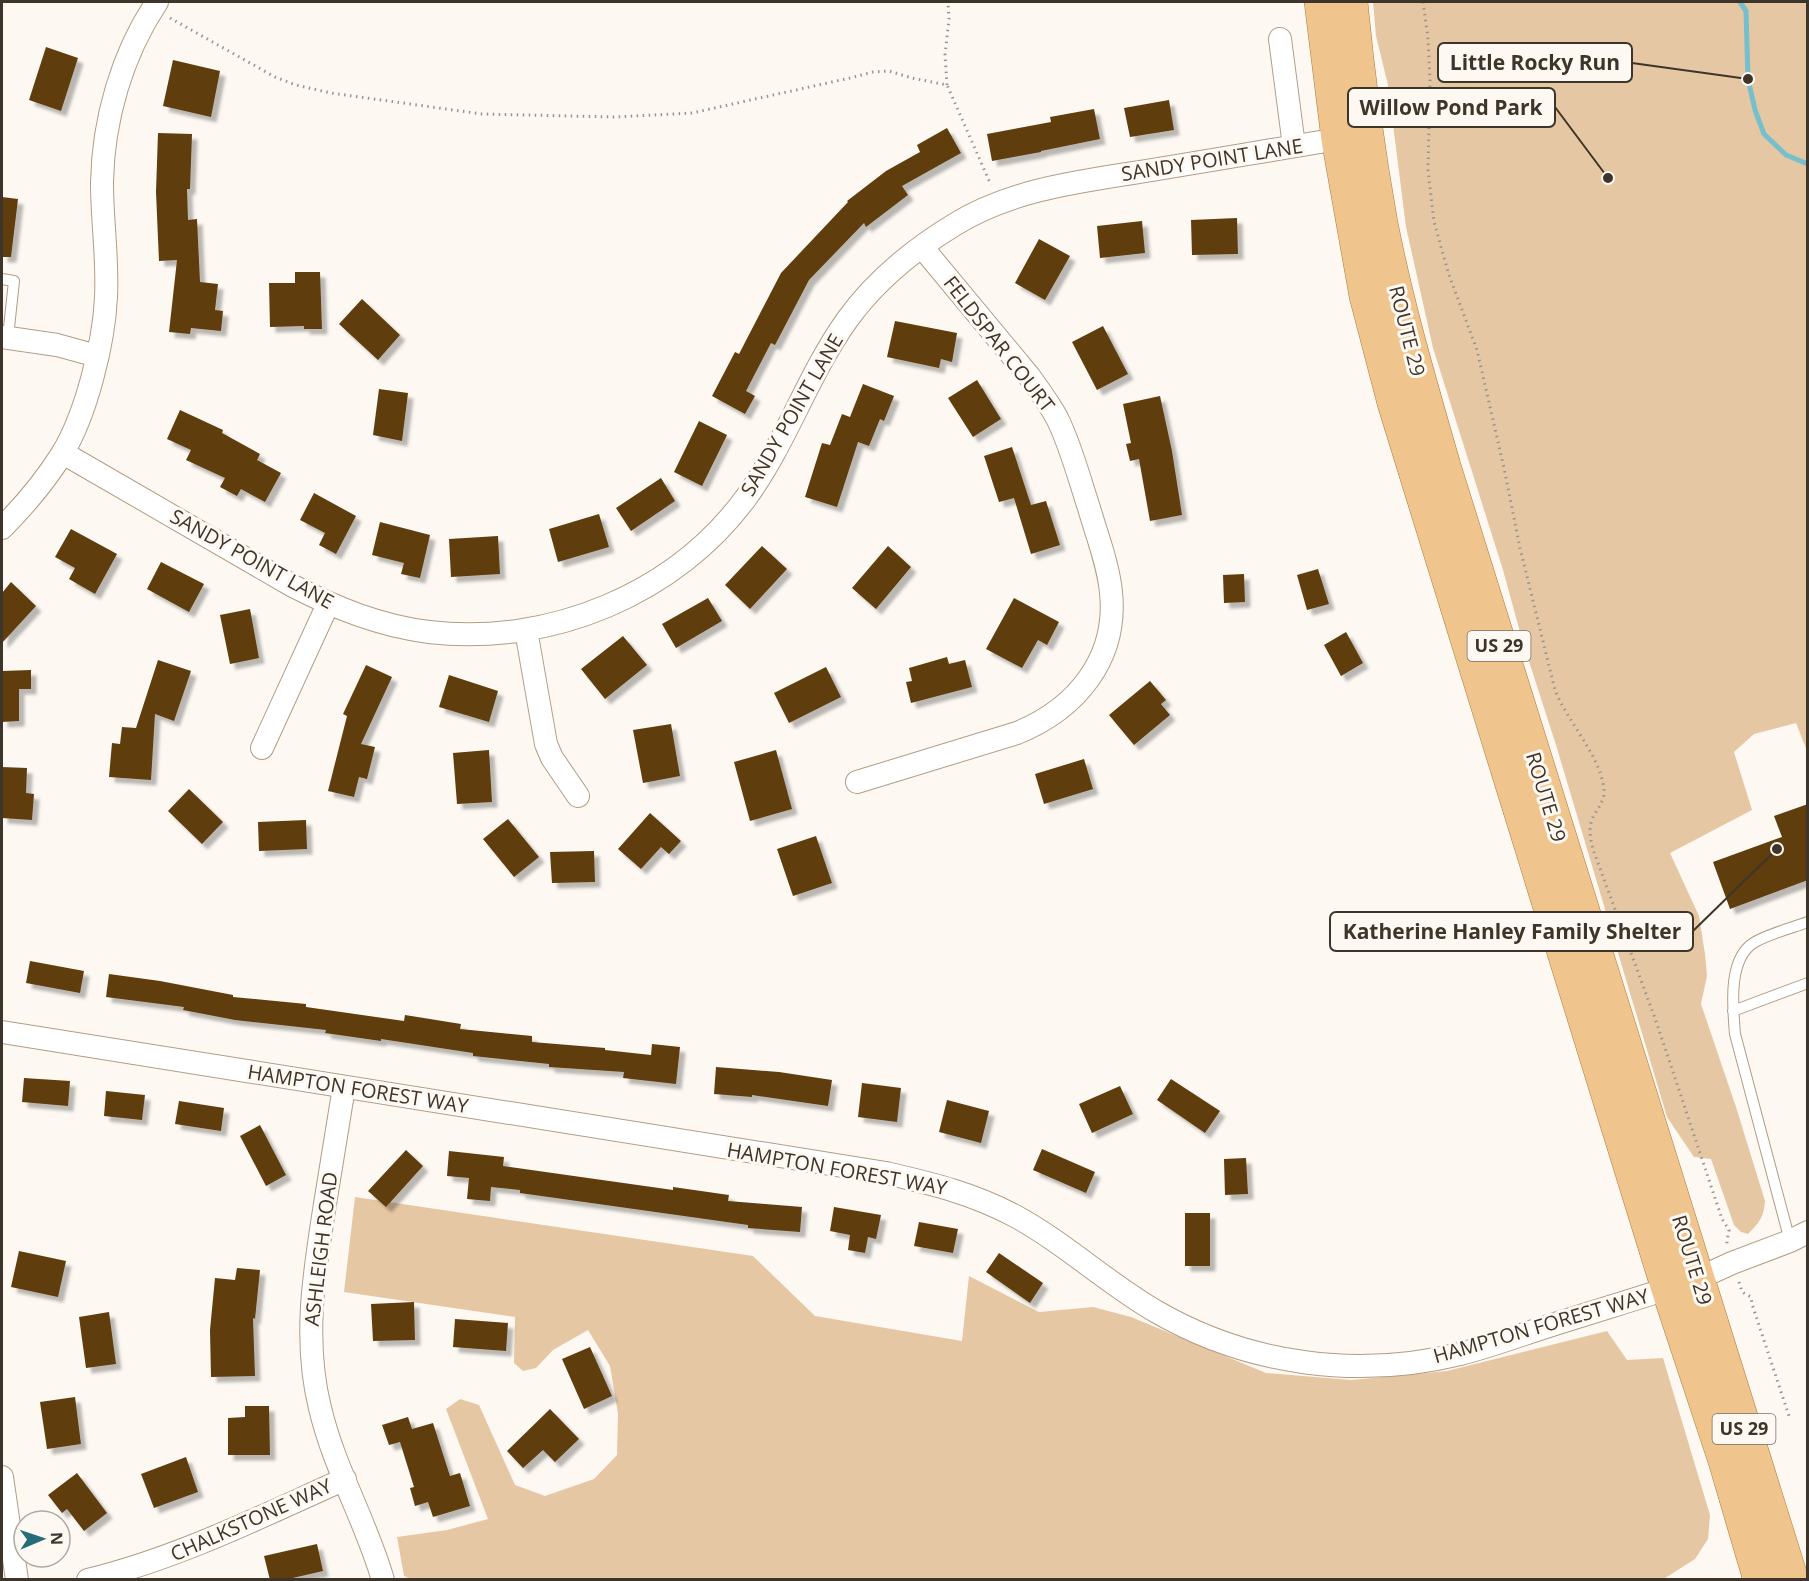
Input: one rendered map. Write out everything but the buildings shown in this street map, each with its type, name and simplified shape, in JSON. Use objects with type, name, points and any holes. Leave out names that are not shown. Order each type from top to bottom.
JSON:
[{"type":"main road","name":"ROUTE 29","points":[[1321,2],[1338,139],[1366,297],[1394,403],[1683,1284],[1792,1580]]},
{"type":"main road","name":"ROUTE 29","points":[[1352,2],[1358,75],[1382,224],[1405,329],[1683,1284],[1725,1461],[1760,1580]]},
{"type":"street","points":[[2,528],[45,479],[63,453],[88,392],[97,356],[106,299],[107,270],[102,185],[108,126],[130,53],[155,4]]},
{"type":"street","points":[[1280,39],[1294,146]]},
{"type":"street","name":"SANDY POINT LANE","points":[[63,453],[328,604],[395,626],[426,631],[476,634],[526,630],[581,616],[620,601],[659,579],[694,553],[725,523],[747,497],[769,464],[821,363],[846,322],[884,276],[953,225],[998,203],[1027,193],[1338,139]]},
{"type":"street","name":"FELDSPAR COURT","points":[[857,782],[1017,733],[1051,716],[1074,698],[1092,674],[1105,647],[1111,621],[1112,594],[1107,565],[1072,455],[1057,419],[1029,376],[922,247]]},
{"type":"street","points":[[5,337],[57,345],[97,356]]},
{"type":"street","points":[[262,748],[328,604]]},
{"type":"street","points":[[526,630],[546,744],[552,758],[578,796]]},
{"type":"street","name":"HAMPTON FOREST WAY","points":[[2,1032],[886,1173],[944,1186],[981,1199],[1016,1216],[1133,1297],[1186,1327],[1254,1352],[1316,1364],[1349,1366],[1406,1364],[1460,1354],[1683,1284],[1799,1236]]},
{"type":"street","name":"ASHLEIGH ROAD","points":[[344,1087],[311,1297],[312,1362],[328,1439],[368,1533],[383,1580]]},
{"type":"street","points":[[2,1477],[17,1580]]},
{"type":"street","name":"CHALKSTONE WAY","points":[[88,1580],[197,1545],[345,1479]]},
{"type":"lane","points":[[2,279],[14,280],[5,337]]},
{"type":"lane","points":[[1799,1236],[1736,1034],[1732,999],[1737,967],[1744,952],[1754,942],[1808,922]]},
{"type":"lane","points":[[1733,1011],[1808,983]]},
{"type":"path","points":[[948,2],[946,85],[998,203]]},
{"type":"path","points":[[1423,2],[1430,81],[1428,170],[1434,222],[1449,274],[1477,350],[1554,690],[1560,705],[1593,754],[1604,788],[1602,803],[1591,821],[1590,830],[1594,852],[1657,1024],[1722,1220],[1729,1230],[1726,1241],[1732,1263],[1742,1292],[1751,1297],[1789,1416]]},
{"type":"path","points":[[155,4],[276,77],[296,85],[331,93],[482,114],[615,117],[692,113],[873,72],[889,71],[946,85]]},
{"type":"shaded area","points":[[1373,2],[1807,2],[1807,751],[1796,723],[1754,734],[1734,752],[1752,810],[1670,853],[1699,916],[1707,976],[1701,1004],[1765,1201],[1760,1219],[1748,1234],[1741,1232],[1734,1225],[1711,1159],[1694,1157],[1667,1117],[1556,745],[1523,643],[1503,570],[1433,348],[1406,227],[1388,85],[1376,36]]},
{"type":"shaded area","points":[[355,1197],[753,1256],[815,1316],[962,1341],[969,1276],[1039,1312],[1093,1307],[1131,1317],[1266,1373],[1351,1380],[1447,1371],[1607,1331],[1627,1360],[1663,1358],[1710,1515],[1708,1539],[1695,1559],[1662,1580],[411,1579],[404,1576],[397,1537],[447,1530],[488,1519],[446,1409],[460,1399],[479,1405],[515,1485],[545,1496],[594,1479],[617,1455],[618,1414],[610,1366],[588,1330],[553,1350],[536,1368],[523,1371],[514,1363],[515,1317],[344,1292]]},
{"type":"waterway","points":[[1740,2],[1746,11],[1748,79],[1755,110],[1764,134],[1786,155],[1808,164]]},
{"type":"place","name":"Little Rocky Run","points":[[1748,79]]},
{"type":"place","name":"Willow Pond Park","points":[[1608,178]]},
{"type":"place","name":"Katherine Hanley Family Shelter","points":[[1777,849]]}]
